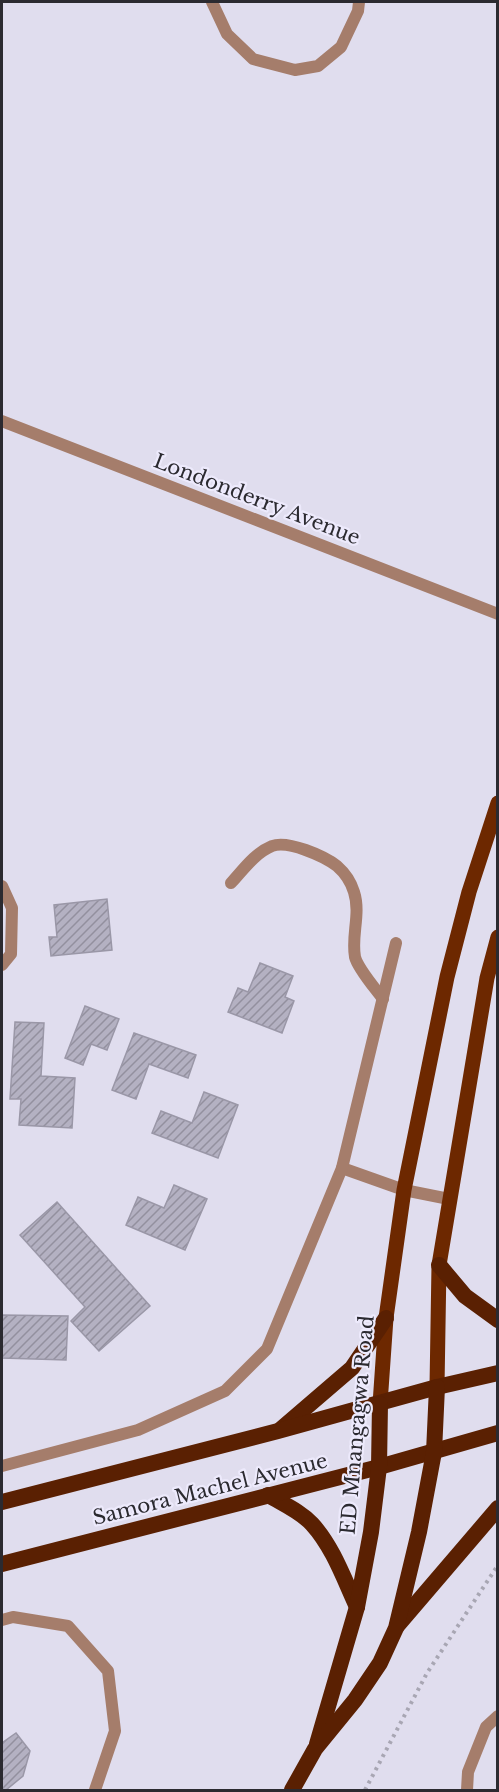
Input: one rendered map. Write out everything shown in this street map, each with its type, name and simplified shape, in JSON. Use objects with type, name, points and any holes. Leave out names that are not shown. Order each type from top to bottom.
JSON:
[{"type":"highway","points":[[439,1265],[465,1296],[498,1320]]},
{"type":"highway","points":[[278,1431],[352,1368],[386,1318]]},
{"type":"highway","name":"Samora Machel Avenue","points":[[2,1502],[498,1372]]},
{"type":"highway","points":[[292,1791],[315,1749],[355,1700],[380,1663],[396,1628],[419,1532],[434,1452],[437,1387]]},
{"type":"highway","name":"ED Mnangagwa Road","points":[[315,1749],[357,1607],[371,1532],[379,1467],[380,1404]]},
{"type":"highway","name":"Samora Machel Avenue","points":[[2,1564],[379,1467],[498,1433]]},
{"type":"highway","points":[[268,1495],[298,1512],[327,1544],[357,1607]]},
{"type":"highway","points":[[396,1628],[498,1508]]},
{"type":"main road","name":"ED Mnangagwa Road","points":[[380,1404],[386,1318],[404,1190],[447,976],[469,892],[498,803]]},
{"type":"main road","points":[[437,1387],[439,1265],[487,978],[498,937]]},
{"type":"street","points":[[212,2],[227,34],[253,59],[295,70],[318,66],[341,47],[358,11],[359,2]]},
{"type":"street","name":"Londonderry Avenue","points":[[2,421],[498,614]]},
{"type":"street","points":[[231,883],[259,854],[274,845],[293,846],[315,854],[336,866],[350,880],[355,894],[357,909],[355,956],[383,999]]},
{"type":"street","points":[[2,886],[12,908],[10,954],[2,965]]},
{"type":"street","points":[[2,1466],[138,1430],[225,1391],[267,1349],[342,1168],[396,943]]},
{"type":"street","points":[[342,1168],[404,1190],[449,1199]]},
{"type":"street","points":[[2,1620],[13,1617],[68,1626],[108,1671],[115,1731],[95,1791]]},
{"type":"street","points":[[467,1791],[468,1772],[486,1727],[498,1716]]},
{"type":"path","points":[[365,1791],[428,1673],[498,1566]]},
{"type":"building","points":[[107,899],[112,950],[51,956],[49,937],[57,937],[54,905]]},
{"type":"building","points":[[260,963],[293,976],[285,997],[294,1001],[282,1033],[228,1012],[238,988],[248,992]]},
{"type":"building","points":[[85,1006],[119,1019],[107,1050],[91,1044],[83,1065],[65,1058]]},
{"type":"building","points":[[15,1022],[44,1023],[41,1076],[75,1078],[72,1128],[19,1125],[21,1099],[10,1099]]},
{"type":"building","points":[[134,1033],[196,1055],[188,1078],[149,1064],[136,1099],[112,1090]]},
{"type":"building","points":[[204,1092],[238,1105],[218,1158],[152,1133],[161,1111],[192,1123]]},
{"type":"building","points":[[174,1185],[207,1199],[185,1250],[126,1225],[138,1197],[164,1208]]},
{"type":"building","points":[[57,1202],[150,1306],[99,1351],[71,1321],[85,1307],[20,1235]]},
{"type":"building","points":[[2,1315],[68,1316],[66,1360],[2,1358]]},
{"type":"building","points":[[16,1733],[30,1751],[23,1776],[6,1790],[2,1790],[2,1743]]}]
